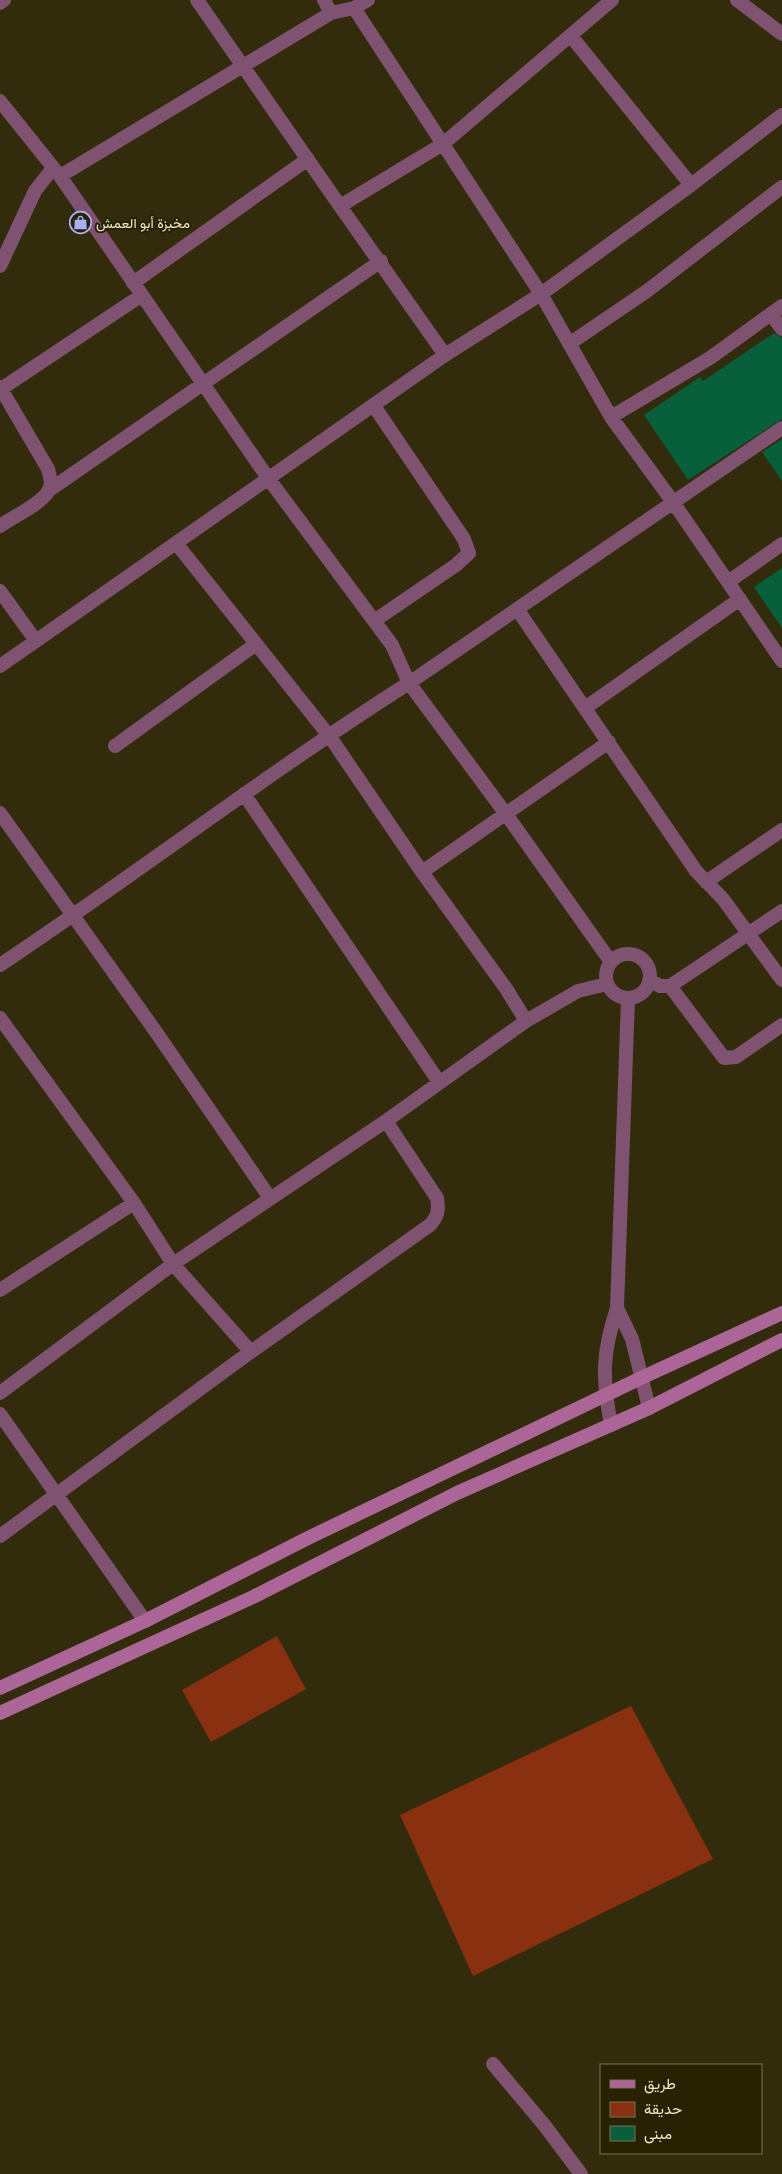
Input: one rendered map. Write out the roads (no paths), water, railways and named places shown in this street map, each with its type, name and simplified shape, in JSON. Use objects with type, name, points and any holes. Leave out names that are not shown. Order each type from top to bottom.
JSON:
[{"type":"main road","points":[[0,1688],[145,1621],[308,1538],[641,1378],[782,1313]]},
{"type":"main road","points":[[0,1713],[253,1597],[457,1494],[649,1408],[782,1340]]},
{"type":"street","points":[[0,3],[4,0]]},
{"type":"street","points":[[197,0],[445,355]]},
{"type":"street","points":[[324,0],[331,13]]},
{"type":"street","points":[[0,266],[35,191],[56,172],[243,66],[331,13],[354,8],[368,0]]},
{"type":"street","points":[[340,206],[443,144],[612,0]]},
{"type":"street","points":[[736,0],[782,34]]},
{"type":"street","points":[[354,8],[541,294],[611,417],[673,502],[782,661]]},
{"type":"street","points":[[571,36],[691,185]]},
{"type":"street","points":[[0,101],[56,172],[268,478],[392,645],[409,684],[506,814],[611,962]]},
{"type":"street","points":[[0,666],[445,355],[541,294],[691,185],[782,115]]},
{"type":"street","points":[[134,283],[308,159]]},
{"type":"street","points":[[568,344],[647,291],[782,187]]},
{"type":"street","points":[[0,526],[381,261]]},
{"type":"street","points":[[48,491],[51,481],[48,469],[1,388],[142,295]]},
{"type":"street","points":[[611,417],[710,358],[776,310],[782,329]]},
{"type":"street","points":[[374,406],[464,539],[468,553],[456,565],[374,621]]},
{"type":"street","points":[[0,965],[74,916],[244,794],[409,684],[782,428]]},
{"type":"street","points":[[176,543],[330,737],[422,872],[508,990],[526,1020]]},
{"type":"street","points":[[728,582],[782,544]]},
{"type":"street","points":[[0,591],[36,641]]},
{"type":"street","points":[[585,708],[740,600]]},
{"type":"street","points":[[517,609],[696,871],[750,934],[782,980]]},
{"type":"street","points":[[115,746],[256,644]]},
{"type":"street","points":[[422,872],[609,742]]},
{"type":"street","points":[[244,794],[440,1082]]},
{"type":"street","points":[[0,813],[270,1198]]},
{"type":"street","points":[[706,882],[782,830]]},
{"type":"street","points":[[649,980],[660,986],[670,986],[782,911]]},
{"type":"street","points":[[631,954],[642,959],[648,968],[649,980],[646,989],[638,996],[628,998],[612,992],[607,984],[606,972],[611,962],[620,956],[631,954]]},
{"type":"street","points":[[0,1393],[173,1264],[386,1121],[526,1020],[578,991],[607,984]]},
{"type":"street","points":[[670,986],[724,1058],[736,1057],[782,1025]]},
{"type":"street","points":[[611,1424],[605,1396],[603,1373],[606,1341],[617,1308],[628,998]]},
{"type":"street","points":[[0,1018],[134,1203],[173,1264],[251,1352]]},
{"type":"street","points":[[0,1536],[251,1352],[430,1225],[436,1218],[439,1210],[437,1198],[386,1121]]},
{"type":"street","points":[[0,1290],[134,1203]]},
{"type":"street","points":[[617,1308],[632,1339],[649,1408]]},
{"type":"street","points":[[0,1414],[145,1621]]},
{"type":"street","points":[[493,2064],[545,2126],[581,2174]]},
{"type":"place","name":"مخبزة أبو العمش","points":[[80,223]]}]
